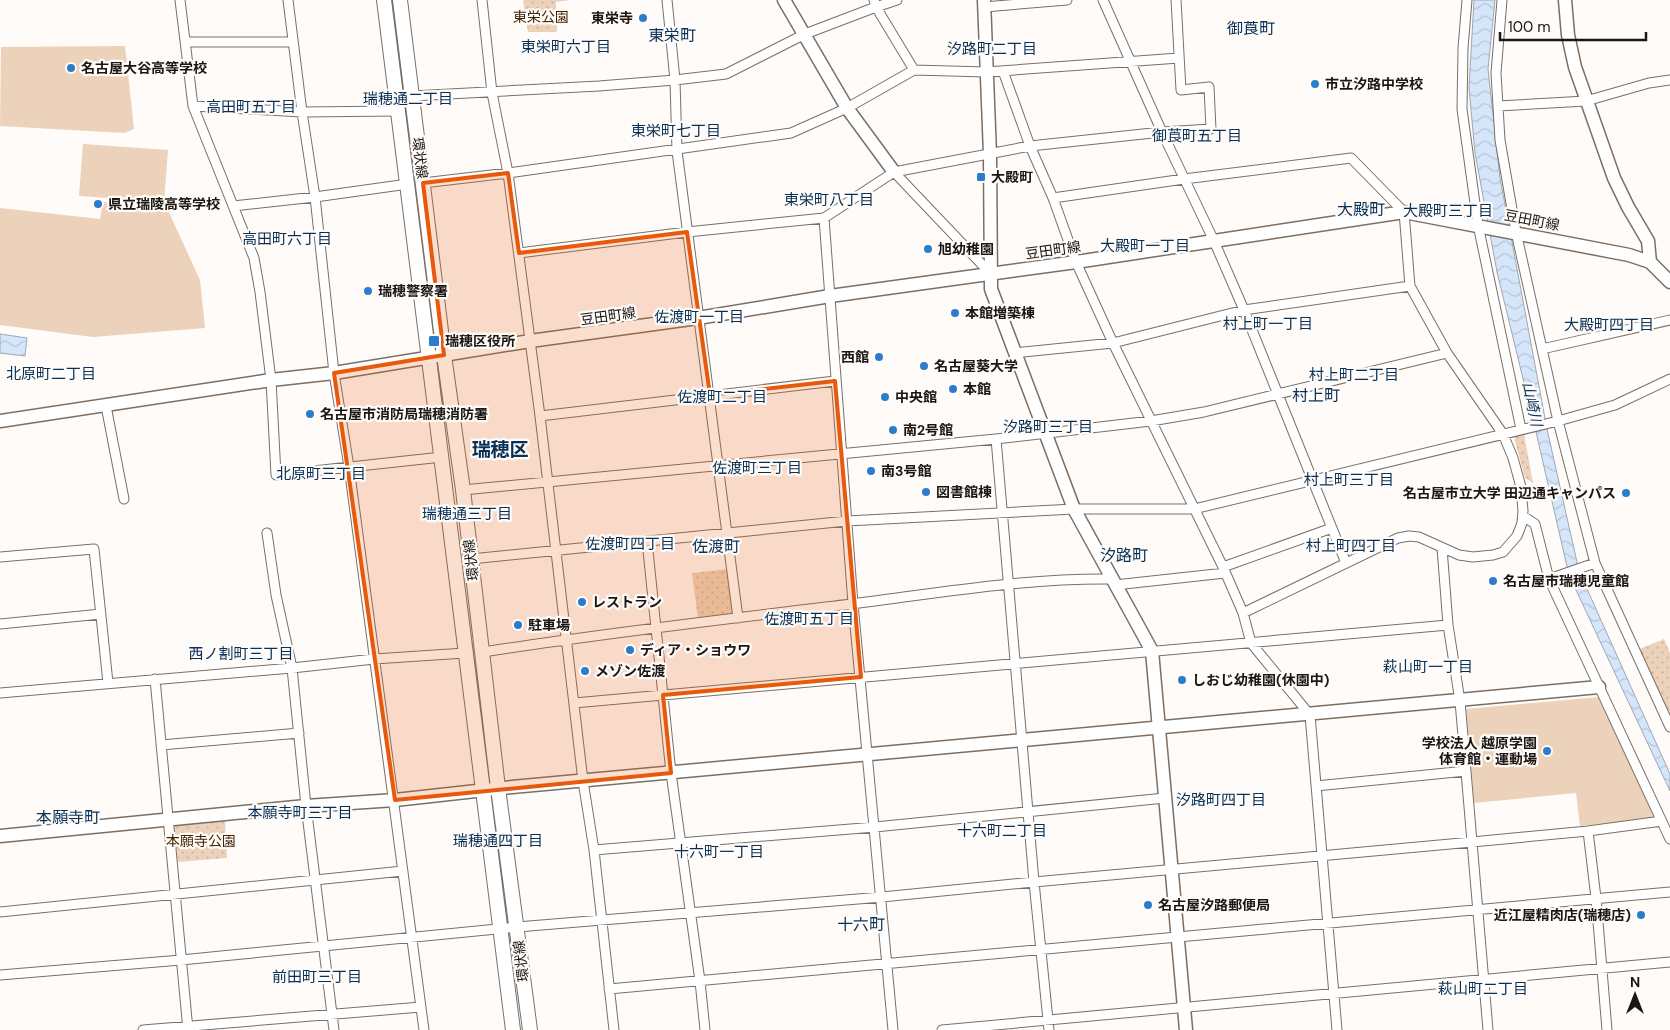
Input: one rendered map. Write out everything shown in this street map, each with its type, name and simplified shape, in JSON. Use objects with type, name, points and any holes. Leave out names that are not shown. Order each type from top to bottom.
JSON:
[{"type":"main road","name":"環状線","points":[[384,0],[513,1030]]},
{"type":"main road","name":"環状線","points":[[400,0],[530,1030]]},
{"type":"street","points":[[180,0],[193,106],[254,258],[271,380],[276,475],[442,457]]},
{"type":"street","points":[[288,0],[302,112],[316,197],[334,373],[395,800],[424,1030]]},
{"type":"street","points":[[482,0],[492,93],[508,173],[540,416],[574,703],[594,850],[614,1030]]},
{"type":"street","points":[[667,0],[675,80],[677,151],[738,618]]},
{"type":"street","points":[[784,0],[847,108],[894,172],[991,274]]},
{"type":"street","points":[[412,96],[492,93],[675,80],[726,74],[805,34],[875,3],[897,0]]},
{"type":"street","points":[[1067,0],[984,3],[990,154],[991,289],[1044,434],[1074,509],[1152,651],[1186,1030]]},
{"type":"street","points":[[1103,0],[1244,310],[1346,564]]},
{"type":"street","points":[[519,253],[687,232],[824,218],[894,172],[1030,146],[1162,132],[1211,129],[1209,87],[1181,90],[1176,0]]},
{"type":"street","points":[[1467,0],[1463,48],[1462,109],[1481,226],[1522,429]]},
{"type":"street","points":[[1502,0],[1496,73],[1505,168],[1515,232],[1542,349],[1556,421],[1593,564],[1670,727]]},
{"type":"street","points":[[1564,0],[1574,67],[1614,178],[1628,207],[1648,240],[1650,262]]},
{"type":"street","points":[[875,3],[914,70]]},
{"type":"street","points":[[186,42],[293,42]]},
{"type":"street","points":[[423,183],[677,151],[790,134],[847,108],[914,70],[986,72],[1179,58]]},
{"type":"street","points":[[1003,71],[1030,146],[1054,198],[1076,262],[1113,344],[1224,570],[1243,613],[1250,642],[1310,715],[1337,1030]]},
{"type":"street","points":[[1498,106],[1586,102],[1649,83],[1670,80]]},
{"type":"street","points":[[193,106],[302,112],[398,110]]},
{"type":"street","points":[[1054,198],[1351,158],[1404,212],[1410,286],[1447,353],[1503,434],[1514,458],[1521,487],[1523,516],[1518,536],[1498,554],[1473,557],[1459,555],[1419,538],[1409,536],[1398,538],[1243,613]]},
{"type":"street","points":[[232,206],[408,184]]},
{"type":"street","name":"豆田町線","points":[[0,421],[271,380],[334,373],[530,341],[698,318],[830,296],[1076,262],[1404,212],[1629,255],[1650,262],[1670,282]]},
{"type":"street","points":[[824,218],[853,604],[893,1030]]},
{"type":"street","points":[[1014,353],[1113,344],[1244,310],[1410,286]]},
{"type":"street","points":[[1542,349],[1670,320]]},
{"type":"street","points":[[463,490],[996,439],[1150,421],[1204,412],[1447,353]]},
{"type":"street","points":[[471,559],[847,522],[1074,509],[1194,509],[1615,405],[1670,378]]},
{"type":"street","points":[[540,416],[835,381]]},
{"type":"street","points":[[106,406],[124,499]]},
{"type":"street","points":[[996,439],[1034,882],[1049,1030]]},
{"type":"street","points":[[1523,516],[1535,524],[1551,579],[1599,688],[1670,840]]},
{"type":"street","points":[[483,652],[656,628],[1009,584],[1068,579],[1113,582],[1224,570],[1332,528]]},
{"type":"street","points":[[267,533],[276,594],[292,668],[306,806],[334,1030]]},
{"type":"street","points":[[647,541],[671,773],[682,843],[705,1030]]},
{"type":"street","points":[[1442,548],[1448,625],[1460,701],[1488,1030]]},
{"type":"street","points":[[0,557],[94,549],[108,683]]},
{"type":"street","points":[[1551,579],[1593,564]]},
{"type":"street","points":[[0,624],[101,614]]},
{"type":"street","points":[[574,703],[1448,625]]},
{"type":"street","points":[[0,693],[155,678],[292,668],[374,658],[465,653]]},
{"type":"street","points":[[155,678],[188,1028]]},
{"type":"street","points":[[0,836],[306,806],[395,800],[584,780],[1599,688]]},
{"type":"street","points":[[162,745],[299,733]]},
{"type":"street","points":[[1316,786],[1466,771]]},
{"type":"street","points":[[594,850],[875,827],[1165,798]]},
{"type":"street","points":[[0,975],[181,960],[500,928],[882,897],[1588,831],[1662,821]]},
{"type":"street","points":[[1588,831],[1596,898],[1606,1030]]},
{"type":"street","points":[[0,912],[403,871]]},
{"type":"street","points":[[609,989],[1670,892]]},
{"type":"street","points":[[942,1030],[1670,962]]},
{"type":"street","points":[[143,1030],[188,1028],[421,1007]]},
{"type":"highlighted area","points":[[508,173],[519,253],[687,232],[710,395],[835,381],[861,677],[663,695],[671,773],[395,800],[334,373],[444,355],[423,183]]},
{"type":"green space","name":"東栄公園","points":[[523,0],[570,0],[556,2],[557,32],[528,32]]},
{"type":"green space","points":[[125,46],[134,129],[125,133],[0,126],[1,47]]},
{"type":"green space","points":[[83,144],[168,150],[164,202],[79,196]]},
{"type":"green space","points":[[103,202],[166,206],[200,280],[205,328],[93,337],[0,325],[0,208],[100,219]]},
{"type":"green space","points":[[1524,434],[1533,483],[1525,478],[1514,437]]},
{"type":"green space","points":[[728,569],[733,615],[698,619],[692,573]]},
{"type":"green space","points":[[1664,639],[1670,653],[1670,721],[1637,650]]},
{"type":"green space","name":"学校法人 越原学園 体育館・運動場","points":[[1599,697],[1655,819],[1580,826],[1576,793],[1474,803],[1466,709]]},
{"type":"green space","name":"本願寺公園","points":[[225,820],[227,858],[178,862],[173,825]]},
{"type":"water","name":"山崎川","points":[[1474,0],[1495,0],[1488,69],[1500,178],[1547,429],[1579,571],[1670,774],[1670,791],[1569,575],[1497,272],[1475,153],[1469,88]]},
{"type":"water","points":[[0,334],[27,338],[25,356],[0,353]]},
{"type":"place","name":"東栄寺","points":[[643,18]]},
{"type":"place","name":"名古屋大谷高等学校","points":[[71,68]]},
{"type":"place","name":"市立汐路中学校","points":[[1315,84]]},
{"type":"place","name":"大殿町","points":[[981,177]]},
{"type":"place","name":"県立瑞陵高等学校","points":[[98,204]]},
{"type":"place","name":"旭幼稚園","points":[[928,249]]},
{"type":"place","name":"瑞穂警察署","points":[[368,291]]},
{"type":"place","name":"本館増築棟","points":[[955,313]]},
{"type":"place","name":"瑞穂区役所","points":[[434,341]]},
{"type":"place","name":"西館","points":[[879,357]]},
{"type":"place","name":"名古屋葵大学","points":[[924,366]]},
{"type":"place","name":"本館","points":[[953,389]]},
{"type":"place","name":"中央館","points":[[885,397]]},
{"type":"place","name":"名古屋市消防局瑞穂消防署","points":[[310,414]]},
{"type":"place","name":"南2号館","points":[[893,430]]},
{"type":"place","name":"南3号館","points":[[871,471]]},
{"type":"place","name":"図書館棟","points":[[926,492]]},
{"type":"place","name":"名古屋市立大学 田辺通キャンパス","points":[[1626,493]]},
{"type":"place","name":"名古屋市瑞穂児童館","points":[[1493,581]]},
{"type":"place","name":"レストラン","points":[[582,602]]},
{"type":"place","name":"駐車場","points":[[518,625]]},
{"type":"place","name":"ディア・ショウワ","points":[[630,650]]},
{"type":"place","name":"メゾン佐渡","points":[[585,671]]},
{"type":"place","name":"しおじ幼稚園(休園中)","points":[[1182,680]]},
{"type":"place","name":"学校法人 越原学園 体育館・運動場","points":[[1547,751]]},
{"type":"place","name":"名古屋汐路郵便局","points":[[1148,905]]},
{"type":"place","name":"近江屋精肉店(瑞穂店)","points":[[1641,915]]},
{"type":"district","name":"御莨町","points":[[1251,28]]},
{"type":"district","name":"東栄町","points":[[672,35]]},
{"type":"district","name":"東栄町六丁目","points":[[566,47]]},
{"type":"district","name":"汐路町二丁目","points":[[992,49]]},
{"type":"district","name":"瑞穂通二丁目","points":[[408,99]]},
{"type":"district","name":"高田町五丁目","points":[[251,107]]},
{"type":"district","name":"東栄町七丁目","points":[[676,131]]},
{"type":"district","name":"御莨町五丁目","points":[[1197,136]]},
{"type":"district","name":"東栄町八丁目","points":[[829,200]]},
{"type":"district","name":"大殿町","points":[[1361,209]]},
{"type":"district","name":"大殿町三丁目","points":[[1448,211]]},
{"type":"district","name":"高田町六丁目","points":[[287,239]]},
{"type":"district","name":"大殿町一丁目","points":[[1145,246]]},
{"type":"district","name":"佐渡町一丁目","points":[[699,317]]},
{"type":"district","name":"村上町一丁目","points":[[1268,324]]},
{"type":"district","name":"大殿町四丁目","points":[[1609,325]]},
{"type":"district","name":"北原町二丁目","points":[[51,374]]},
{"type":"district","name":"村上町二丁目","points":[[1354,375]]},
{"type":"district","name":"村上町","points":[[1316,395]]},
{"type":"district","name":"佐渡町二丁目","points":[[722,397]]},
{"type":"district","name":"汐路町三丁目","points":[[1048,427]]},
{"type":"district","name":"瑞穂区","points":[[500,449]]},
{"type":"district","name":"佐渡町三丁目","points":[[757,468]]},
{"type":"district","name":"北原町三丁目","points":[[321,474]]},
{"type":"district","name":"村上町三丁目","points":[[1349,480]]},
{"type":"district","name":"瑞穂通三丁目","points":[[467,514]]},
{"type":"district","name":"佐渡町四丁目","points":[[630,544]]},
{"type":"district","name":"佐渡町","points":[[716,546]]},
{"type":"district","name":"村上町四丁目","points":[[1351,546]]},
{"type":"district","name":"汐路町","points":[[1124,555]]},
{"type":"district","name":"佐渡町五丁目","points":[[809,619]]},
{"type":"district","name":"西ノ割町三丁目","points":[[241,654]]},
{"type":"district","name":"萩山町一丁目","points":[[1428,667]]},
{"type":"district","name":"汐路町四丁目","points":[[1221,800]]},
{"type":"district","name":"本願寺町三丁目","points":[[300,813]]},
{"type":"district","name":"本願寺町","points":[[68,817]]},
{"type":"district","name":"十六町二丁目","points":[[1002,831]]},
{"type":"district","name":"瑞穂通四丁目","points":[[498,841]]},
{"type":"district","name":"十六町一丁目","points":[[719,852]]},
{"type":"district","name":"十六町","points":[[861,924]]},
{"type":"district","name":"前田町三丁目","points":[[317,977]]},
{"type":"district","name":"萩山町二丁目","points":[[1483,989]]}]
